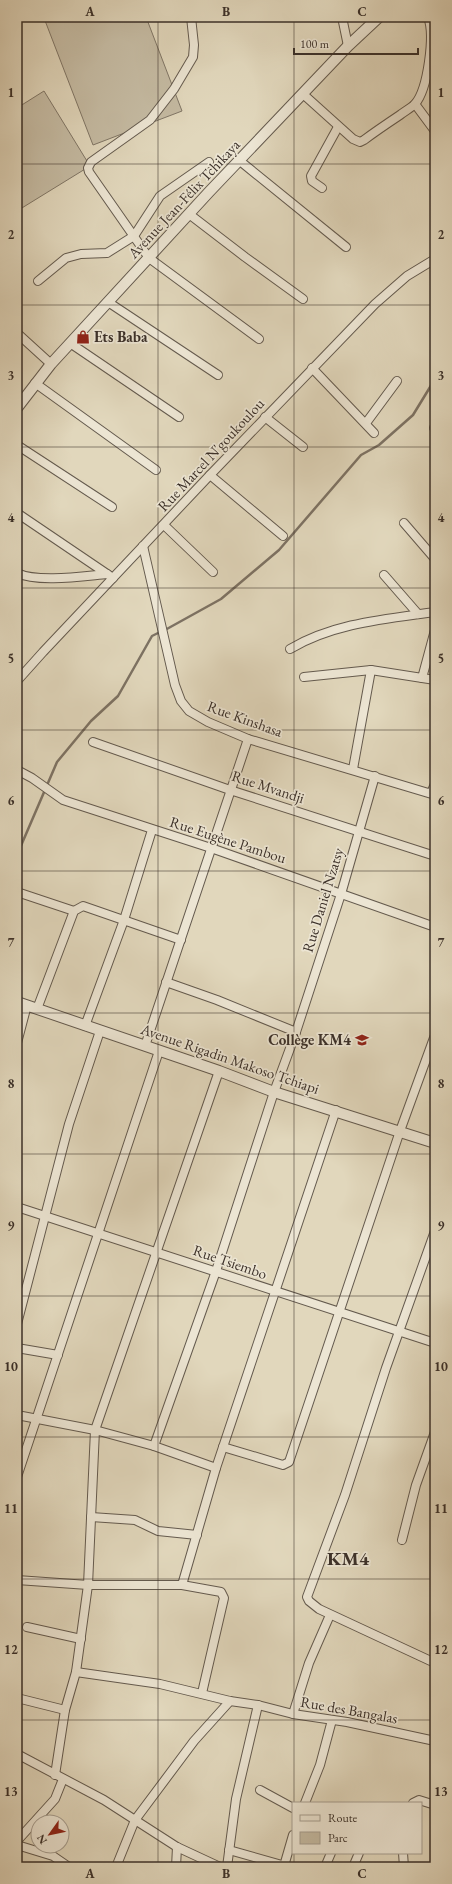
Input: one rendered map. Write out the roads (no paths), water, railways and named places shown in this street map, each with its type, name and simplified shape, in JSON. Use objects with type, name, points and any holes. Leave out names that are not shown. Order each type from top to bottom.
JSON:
[{"type":"street","points":[[191,17],[194,45],[193,57],[174,89],[150,120],[91,162],[88,168],[89,172],[149,258],[259,339]]},
{"type":"street","points":[[342,17],[348,46]]},
{"type":"street","name":"Avenue Jean-Félix Tchikaya","points":[[17,407],[50,364],[189,214],[348,46],[379,17]]},
{"type":"street","points":[[303,94],[338,127],[356,141],[360,142],[415,104],[421,94],[430,62],[431,39],[428,17]]},
{"type":"street","points":[[415,104],[435,131]]},
{"type":"street","points":[[322,188],[312,181],[311,176],[338,127]]},
{"type":"street","points":[[240,161],[346,247]]},
{"type":"street","points":[[38,281],[66,258],[81,254],[107,253],[134,236],[160,196],[209,162]]},
{"type":"street","points":[[189,214],[303,299]]},
{"type":"street","name":"Rue Marcel N'goukoulou","points":[[17,681],[110,576],[164,525],[312,368],[391,290],[407,276],[435,259]]},
{"type":"street","points":[[108,302],[218,375]]},
{"type":"street","points":[[17,333],[50,364]]},
{"type":"street","points":[[70,343],[179,417]]},
{"type":"street","points":[[312,368],[374,433]]},
{"type":"street","points":[[366,423],[398,381]]},
{"type":"street","points":[[35,383],[156,470]]},
{"type":"street","points":[[265,417],[303,447]]},
{"type":"street","points":[[17,445],[112,507]]},
{"type":"street","points":[[210,475],[283,536]]},
{"type":"street","points":[[17,513],[110,576]]},
{"type":"street","points":[[404,523],[435,558]]},
{"type":"street","points":[[164,525],[213,572]]},
{"type":"street","name":"Rue Kinshasa","points":[[143,546],[175,685],[181,701],[189,712],[197,717],[248,738],[433,794]]},
{"type":"street","points":[[17,573],[35,577],[110,576]]},
{"type":"street","points":[[384,575],[418,614]]},
{"type":"street","points":[[290,649],[307,639],[324,632],[363,623],[435,612]]},
{"type":"street","points":[[422,678],[435,630]]},
{"type":"street","points":[[353,769],[371,670]]},
{"type":"street","points":[[304,677],[371,670],[435,680]]},
{"type":"street","points":[[145,1046],[248,738]]},
{"type":"street","name":"Rue Mvandji","points":[[93,742],[230,790],[435,856]]},
{"type":"street","name":"Rue Eugène Pambou","points":[[17,770],[32,778],[62,800],[211,848],[435,927]]},
{"type":"street","name":"Rue Daniel Nzatsy","points":[[154,1446],[216,1271],[274,1092],[296,1032],[341,894],[375,776]]},
{"type":"street","points":[[433,794],[435,784]]},
{"type":"street","points":[[85,1026],[124,920],[152,830]]},
{"type":"street","points":[[17,892],[74,911]]},
{"type":"street","points":[[17,1043],[74,911],[78,908],[83,906],[181,940]]},
{"type":"street","points":[[166,982],[203,994],[296,1032]]},
{"type":"street","name":"Avenue Rigadin Makoso Tchiapi","points":[[17,1002],[219,1071],[274,1092],[336,1110],[435,1143]]},
{"type":"street","points":[[17,1324],[20,1301],[68,1124],[100,1031]]},
{"type":"street","points":[[223,1447],[283,1465],[289,1462],[400,1131],[435,1036]]},
{"type":"street","points":[[17,1477],[159,1051]]},
{"type":"street","points":[[55,1775],[65,1710],[76,1672],[88,1585],[95,1430],[219,1071]]},
{"type":"street","points":[[182,1585],[216,1468],[336,1110]]},
{"type":"street","name":"Rue Tsiembo","points":[[17,1207],[98,1232],[276,1292],[435,1343]]},
{"type":"street","points":[[435,1231],[372,1408],[344,1495],[308,1591],[308,1601],[330,1614],[435,1663]]},
{"type":"street","points":[[17,1348],[58,1355]]},
{"type":"street","points":[[17,1415],[95,1430],[154,1446],[216,1468]]},
{"type":"street","points":[[402,1540],[416,1485],[435,1432]]},
{"type":"street","points":[[91,1517],[135,1520],[158,1531],[197,1535]]},
{"type":"street","points":[[17,1580],[88,1585],[182,1585],[221,1592],[224,1596],[202,1693]]},
{"type":"street","points":[[293,1714],[309,1663],[330,1614]]},
{"type":"street","points":[[27,1627],[81,1639]]},
{"type":"street","name":"Rue des Bangalas","points":[[76,1672],[160,1684],[230,1701],[258,1705],[293,1714],[332,1720],[435,1741]]},
{"type":"street","points":[[17,1698],[65,1710]]},
{"type":"street","points":[[116,1867],[135,1820],[194,1741],[230,1701]]},
{"type":"street","points":[[228,1867],[236,1799],[258,1705]]},
{"type":"street","points":[[305,1802],[320,1765],[332,1720]]},
{"type":"street","points":[[17,1754],[104,1800],[177,1847],[220,1867]]},
{"type":"street","points":[[17,1841],[55,1799],[63,1779]]},
{"type":"street","points":[[260,1790],[292,1807]]},
{"type":"street","points":[[415,1802],[419,1800],[435,1805]]},
{"type":"street","points":[[229,1850],[287,1866],[292,1840]]},
{"type":"street","points":[[17,1845],[53,1856],[69,1867]]},
{"type":"street","points":[[176,1867],[177,1847]]},
{"type":"street","points":[[325,1867],[331,1854]]},
{"type":"street","points":[[354,1867],[359,1854]]},
{"type":"street","points":[[403,1854],[404,1867]]},
{"type":"waterway","points":[[165,630],[221,599],[279,550],[361,455],[379,445],[413,415],[435,379]]},
{"type":"waterway","points":[[17,855],[57,762],[91,721],[118,696],[152,636],[160,632]]},
{"type":"place","name":"Ets Baba","points":[[83,337]]},
{"type":"place","name":"Collège KM4","points":[[362,1040]]},
{"type":"district","name":"KM4","points":[[348,1558]]}]
